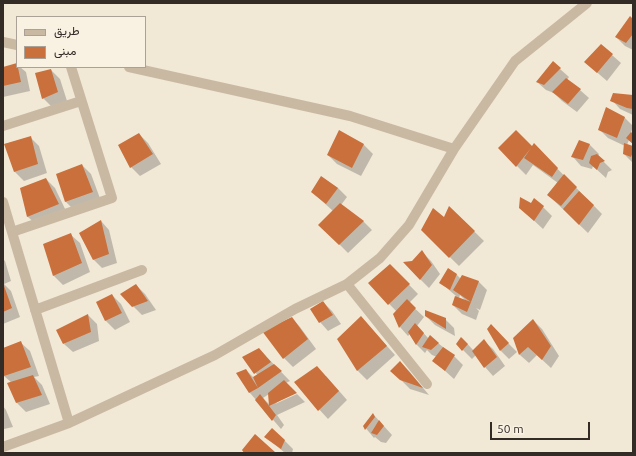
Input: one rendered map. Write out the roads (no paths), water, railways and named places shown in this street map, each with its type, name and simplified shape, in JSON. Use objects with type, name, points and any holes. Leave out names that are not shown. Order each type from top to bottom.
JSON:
[{"type":"street","points":[[3,447],[69,423],[215,355],[295,309],[347,284],[380,258],[409,225],[454,149],[515,61],[587,3]]},
{"type":"street","points":[[3,42],[16,44]]},
{"type":"street","points":[[8,228],[112,198],[71,68]]},
{"type":"street","points":[[134,68],[350,116],[454,149]]},
{"type":"street","points":[[3,126],[81,101]]},
{"type":"street","points":[[3,202],[8,228],[35,310],[69,423]]},
{"type":"street","points":[[35,310],[142,270]]},
{"type":"street","points":[[347,284],[427,384]]}]
